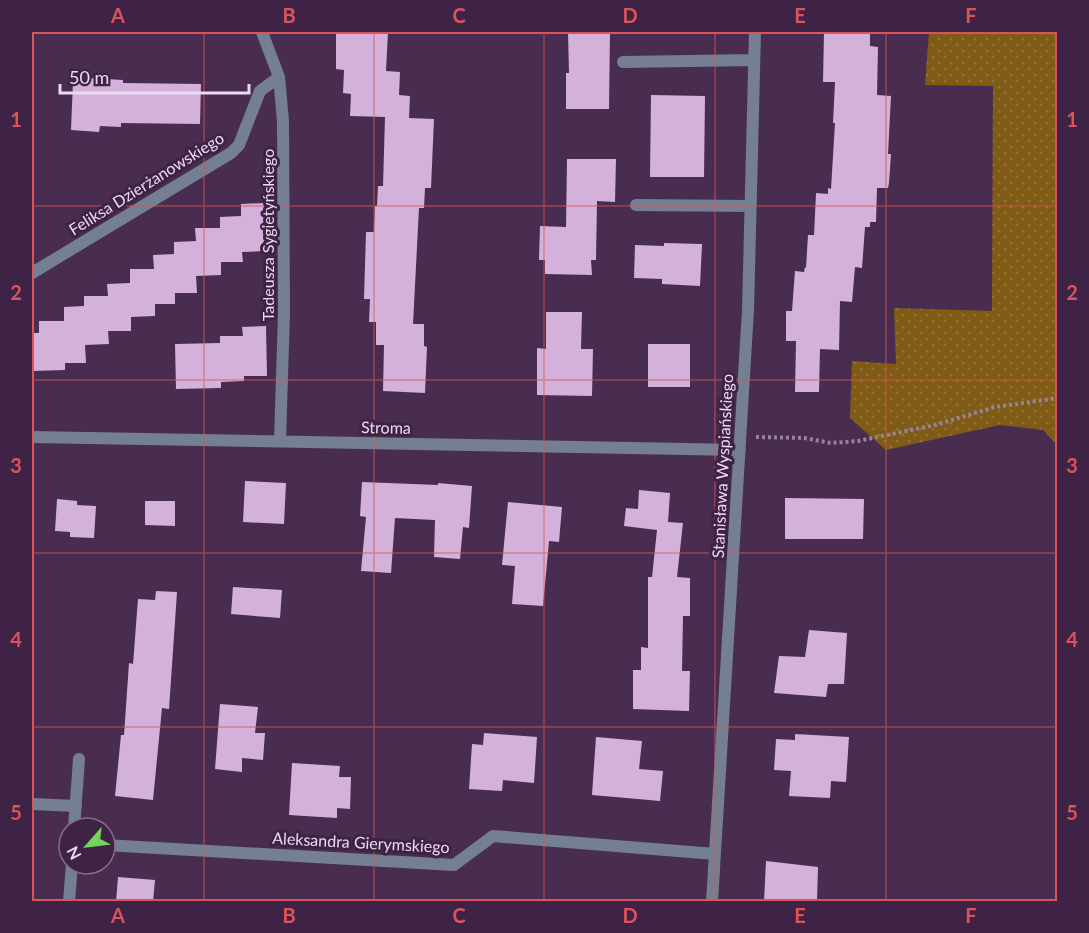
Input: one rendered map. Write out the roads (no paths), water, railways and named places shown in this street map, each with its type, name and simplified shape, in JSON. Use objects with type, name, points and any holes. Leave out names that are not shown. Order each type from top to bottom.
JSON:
[{"type":"street","name":"Tadeusza Sygietyńskiego","points":[[262,32],[279,77],[283,121],[284,313],[280,441]]},
{"type":"street","name":"Stanisława Wyspiańskiego","points":[[712,902],[748,310],[755,32]]},
{"type":"street","points":[[623,62],[754,60]]},
{"type":"street","name":"Feliksa Dzierżanowskiego","points":[[32,273],[231,153],[239,145],[260,91],[279,77]]},
{"type":"street","points":[[636,205],[750,206]]},
{"type":"street","name":"Stroma","points":[[32,437],[740,450]]},
{"type":"street","points":[[75,816],[79,759]]},
{"type":"street","points":[[32,804],[76,806]]},
{"type":"street","name":"Aleksandra Gierymskiego","points":[[117,846],[454,865],[493,836],[715,854]]},
{"type":"street","points":[[69,902],[71,876]]}]
